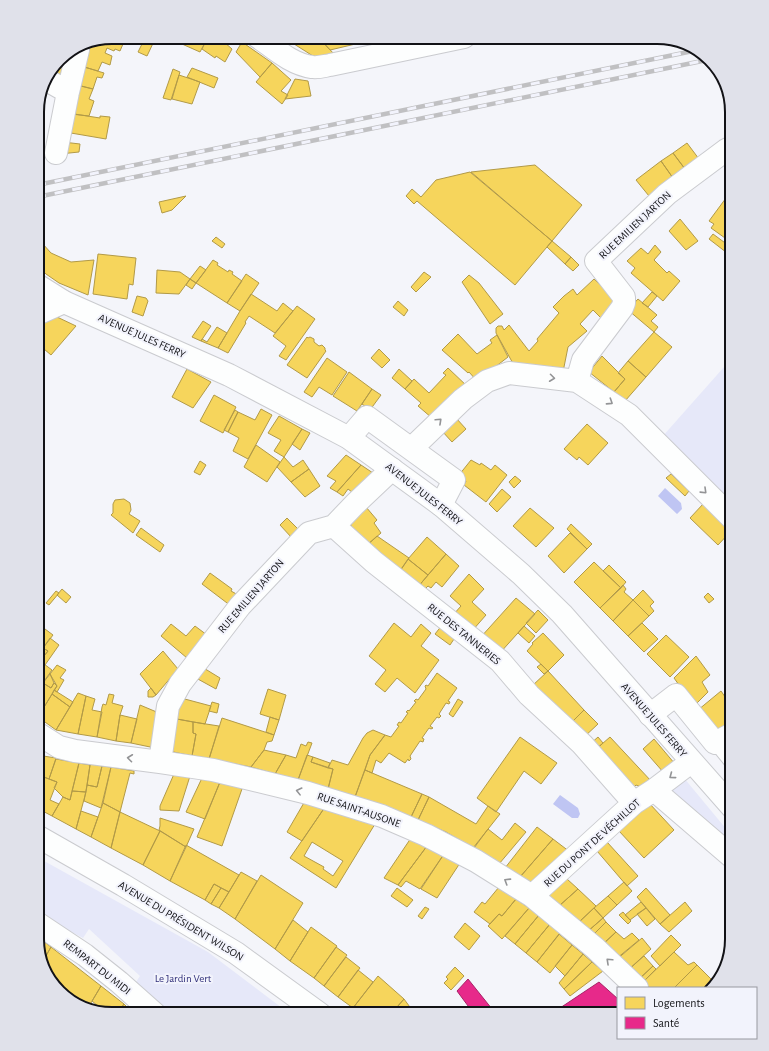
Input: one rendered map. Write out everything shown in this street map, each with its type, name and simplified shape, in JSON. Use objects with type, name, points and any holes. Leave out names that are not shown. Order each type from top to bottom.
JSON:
[{"type":"street","points":[[268,44],[286,57],[301,65],[313,67],[330,66],[432,44]]},
{"type":"street","points":[[56,153],[77,53]]},
{"type":"street","points":[[51,82],[68,92]]},
{"type":"street","name":"RUE EMILIEN JARTON","points":[[576,381],[583,360],[622,308],[624,303],[624,297],[596,262],[667,194],[725,151]]},
{"type":"street","name":"AVENUE JULES FERRY","points":[[44,289],[64,302],[229,374],[349,438],[442,505],[521,574],[562,614],[725,800]]},
{"type":"street","points":[[44,311],[64,302]]},
{"type":"street","points":[[411,448],[463,399],[487,381],[509,373],[576,381],[629,415],[725,511]]},
{"type":"street","points":[[349,438],[367,417],[411,448],[454,480],[442,505]]},
{"type":"street","points":[[334,526],[392,468]]},
{"type":"street","name":"RUE EMILIEN JARTON","points":[[160,762],[168,706],[180,684],[240,606],[288,554],[309,533],[334,526]]},
{"type":"street","name":"RUE DES TANNERIES","points":[[334,526],[374,562],[500,661],[529,694],[582,744],[634,803]]},
{"type":"street","points":[[650,715],[676,696],[724,739]]},
{"type":"street","name":"RUE SAINT-AUSONE","points":[[44,737],[59,747],[75,751],[213,770],[308,793],[382,816],[432,838],[476,861],[532,896],[595,948],[636,987]]},
{"type":"street","name":"RUE DU PONT DE VÉCHILLOT","points":[[532,896],[634,803],[691,762]]},
{"type":"street","points":[[654,790],[725,851]]},
{"type":"street","name":"AVENUE DU PRÉSIDENT WILSON","points":[[44,840],[236,952],[311,1007]]},
{"type":"street","name":"REMPART DU MIDI","points":[[44,928],[85,955],[147,1007]]},
{"type":"green space","points":[[725,366],[725,500],[662,437]]},
{"type":"green space","points":[[684,778],[725,828],[725,839],[665,791]]},
{"type":"green space","name":"Le Jardin Vert","points":[[44,861],[208,952],[281,1007],[162,1007],[136,982],[140,976],[89,929],[83,938],[44,916]]},
{"type":"water","points":[[665,488],[681,503],[682,509],[677,514],[658,496]]},
{"type":"water","points":[[560,795],[578,808],[580,814],[578,818],[572,818],[553,804]]},
{"type":"building: Logements","points":[[123,44],[120,51],[115,49],[114,51],[107,48],[105,53],[112,56],[110,65],[102,62],[98,71],[81,66],[88,48],[99,45]]},
{"type":"building: Logements","points":[[142,44],[153,44],[147,56],[138,52]]},
{"type":"building: Logements","points":[[182,44],[204,44],[200,52]]},
{"type":"building: Logements","points":[[204,44],[226,44],[232,49],[225,62],[216,56],[215,58],[202,49]]},
{"type":"building: Logements","points":[[241,44],[245,44],[272,63],[260,77],[236,52]]},
{"type":"building: Logements","points":[[294,44],[325,44],[335,55],[318,57],[313,56]]},
{"type":"building: Logements","points":[[324,44],[356,44],[330,50]]},
{"type":"building: Logements","points":[[66,62],[62,79],[55,75]]},
{"type":"building: Logements","points":[[272,63],[291,80],[281,91],[288,95],[282,104],[256,82]]},
{"type":"building: Logements","points":[[81,66],[104,73],[102,78],[97,77],[93,89],[77,85]]},
{"type":"building: Logements","points":[[192,68],[218,78],[214,88],[187,77]]},
{"type":"building: Logements","points":[[173,69],[180,72],[171,100],[163,98]]},
{"type":"building: Logements","points":[[179,75],[200,82],[192,104],[172,99]]},
{"type":"building: Logements","points":[[295,79],[308,81],[311,96],[285,99]]},
{"type":"building: Logements","points":[[77,85],[93,89],[89,99],[94,101],[89,116],[71,114]]},
{"type":"building: Logements","points":[[68,113],[100,118],[100,116],[110,117],[106,139],[65,132]]},
{"type":"building: Logements","points":[[63,142],[80,144],[79,152],[60,154]]},
{"type":"building: Logements","points":[[687,143],[699,159],[685,169],[673,153]]},
{"type":"building: Logements","points":[[673,153],[685,169],[673,178],[661,161]]},
{"type":"building: Logements","points":[[661,161],[673,178],[649,196],[636,180]]},
{"type":"building: Logements","points":[[535,165],[582,205],[552,241],[471,172]]},
{"type":"building: Logements","points":[[470,172],[552,241],[515,285],[417,201],[414,204],[406,196],[412,189],[421,197],[436,180]]},
{"type":"building: Logements","points":[[186,196],[172,210],[162,213],[159,202]]},
{"type":"building: Logements","points":[[725,199],[725,238],[711,228],[714,224],[709,221]]},
{"type":"building: Logements","points":[[680,219],[698,241],[686,250],[669,231]]},
{"type":"building: Logements","points":[[713,234],[725,243],[725,251],[709,239]]},
{"type":"building: Logements","points":[[216,237],[225,244],[222,248],[212,241]]},
{"type":"building: Logements","points":[[552,241],[571,257],[565,264],[547,247]]},
{"type":"building: Logements","points":[[44,245],[51,253],[71,262],[94,260],[88,295],[59,283],[44,272]]},
{"type":"building: Logements","points":[[655,245],[661,252],[654,260],[667,273],[669,271],[680,281],[663,301],[631,273],[635,268],[627,261],[641,248],[648,254]]},
{"type":"building: Logements","points":[[98,254],[136,258],[133,285],[129,284],[127,299],[93,294]]},
{"type":"building: Logements","points":[[571,257],[579,265],[573,271],[565,264]]},
{"type":"building: Logements","points":[[213,260],[218,263],[217,265],[228,272],[229,270],[233,272],[232,274],[242,281],[227,303],[196,283]]},
{"type":"building: Logements","points":[[200,266],[206,270],[196,283],[190,279]]},
{"type":"building: Logements","points":[[157,270],[180,272],[190,279],[179,294],[156,293]]},
{"type":"building: Logements","points":[[424,272],[431,277],[416,292],[411,287]]},
{"type":"building: Logements","points":[[246,274],[259,283],[240,311],[227,303]]},
{"type":"building: Logements","points":[[469,275],[479,283],[503,314],[490,324],[462,282]]},
{"type":"building: Logements","points":[[190,279],[196,283],[192,289],[186,285]]},
{"type":"building: Logements","points":[[594,279],[618,301],[602,319],[593,310],[580,324],[587,331],[568,347],[563,372],[515,367],[496,333],[496,328],[498,326],[502,326],[504,330],[509,325],[529,351],[559,313],[553,307],[573,289],[577,295]]},
{"type":"building: Logements","points":[[652,292],[657,296],[648,307],[642,303]]},
{"type":"building: Logements","points":[[251,294],[277,311],[283,303],[293,311],[275,333],[249,316],[228,353],[218,348]]},
{"type":"building: Logements","points":[[137,296],[146,298],[148,301],[143,316],[132,312]]},
{"type":"building: Logements","points":[[638,299],[657,315],[651,321],[658,327],[654,332],[628,310]]},
{"type":"building: Logements","points":[[398,301],[408,310],[404,316],[393,307]]},
{"type":"building: Logements","points":[[297,306],[315,319],[286,360],[279,356],[286,346],[273,336]]},
{"type":"building: Logements","points":[[57,317],[76,326],[51,355],[44,349],[44,322]]},
{"type":"building: Logements","points":[[203,321],[211,326],[201,341],[192,337]]},
{"type":"building: Logements","points":[[217,327],[227,333],[218,348],[201,341],[202,339],[207,342]]},
{"type":"building: Logements","points":[[654,332],[672,347],[646,377],[628,361]]},
{"type":"building: Logements","points":[[458,334],[477,354],[492,343],[490,340],[497,335],[508,357],[477,381],[469,372],[468,373],[442,350]]},
{"type":"building: Logements","points":[[307,337],[314,339],[314,342],[319,346],[322,345],[326,351],[307,378],[287,365]]},
{"type":"building: Logements","points":[[379,349],[390,360],[382,368],[371,358]]},
{"type":"building: Logements","points":[[602,356],[625,379],[614,392],[589,372]]},
{"type":"building: Logements","points":[[327,358],[347,372],[332,395],[319,387],[312,397],[304,392]]},
{"type":"building: Logements","points":[[628,361],[646,377],[625,401],[614,392],[625,379],[618,373]]},
{"type":"building: Logements","points":[[448,368],[469,388],[432,418],[418,406],[421,403],[405,389],[414,379],[429,393],[446,375],[443,373]]},
{"type":"building: Logements","points":[[187,369],[211,382],[193,408],[172,397]]},
{"type":"building: Logements","points":[[399,369],[412,381],[405,389],[392,378]]},
{"type":"building: Logements","points":[[349,372],[372,389],[357,411],[333,396]]},
{"type":"building: Logements","points":[[372,389],[381,395],[370,410],[362,404]]},
{"type":"building: Logements","points":[[214,395],[236,407],[223,433],[200,421]]},
{"type":"building: Logements","points":[[261,409],[272,415],[248,459],[233,451],[239,438],[228,432],[238,412],[255,420]]},
{"type":"building: Logements","points":[[235,410],[238,412],[228,432],[224,430]]},
{"type":"building: Logements","points":[[279,416],[302,429],[284,457],[274,451],[281,440],[268,433]]},
{"type":"building: Logements","points":[[456,418],[466,429],[452,442],[442,431]]},
{"type":"building: Logements","points":[[587,424],[608,443],[588,465],[579,457],[577,460],[564,449]]},
{"type":"building: Logements","points":[[302,429],[310,433],[300,450],[292,444]]},
{"type":"building: Logements","points":[[256,445],[280,462],[267,482],[244,467]]},
{"type":"building: Logements","points":[[346,455],[361,465],[337,492],[330,488],[336,481],[327,476]]},
{"type":"building: Logements","points":[[284,457],[293,467],[303,460],[309,469],[291,482],[277,467]]},
{"type":"building: Logements","points":[[471,460],[480,465],[481,463],[491,470],[495,465],[507,475],[486,502],[464,485],[466,481],[459,475]]},
{"type":"building: Logements","points":[[200,461],[206,465],[200,475],[194,472]]},
{"type":"building: Logements","points":[[361,465],[376,475],[356,495],[348,489],[343,496],[337,492]]},
{"type":"building: Logements","points":[[309,469],[320,486],[305,497],[291,482]]},
{"type":"building: Logements","points":[[671,474],[689,491],[685,496],[666,478]]},
{"type":"building: Logements","points":[[515,476],[521,481],[514,488],[509,482]]},
{"type":"building: Logements","points":[[502,489],[511,497],[497,512],[489,504]]},
{"type":"building: Logements","points":[[124,499],[130,503],[131,510],[129,514],[140,521],[133,533],[111,515],[113,513],[113,504],[115,500]]},
{"type":"building: Logements","points":[[704,503],[725,523],[725,538],[718,545],[690,518]]},
{"type":"building: Logements","points":[[366,507],[377,520],[374,523],[381,533],[367,545],[351,532],[351,520]]},
{"type":"building: Logements","points":[[530,508],[554,528],[536,547],[513,526]]},
{"type":"building: Logements","points":[[287,518],[299,530],[292,538],[280,525]]},
{"type":"building: Logements","points":[[571,524],[592,544],[587,549],[567,529]]},
{"type":"building: Logements","points":[[141,528],[164,545],[160,552],[136,535]]},
{"type":"building: Logements","points":[[570,533],[587,549],[564,573],[548,556]]},
{"type":"building: Logements","points":[[377,536],[409,558],[398,574],[364,548]]},
{"type":"building: Logements","points":[[427,537],[446,554],[428,575],[408,559]]},
{"type":"building: Logements","points":[[446,554],[459,566],[442,587],[436,582],[431,588],[428,586],[424,590],[417,588]]},
{"type":"building: Logements","points":[[408,559],[428,575],[417,588],[397,575]]},
{"type":"building: Logements","points":[[594,562],[621,588],[600,608],[574,582]]},
{"type":"building: Logements","points":[[609,565],[626,582],[621,588],[603,571]]},
{"type":"building: Logements","points":[[210,573],[232,589],[231,591],[240,596],[231,606],[202,584]]},
{"type":"building: Logements","points":[[469,574],[484,589],[472,602],[486,615],[472,631],[453,615],[461,606],[450,596]]},
{"type":"building: Logements","points":[[623,585],[626,589],[624,592],[633,600],[613,621],[600,608]]},
{"type":"building: Logements","points":[[62,589],[71,597],[66,603],[57,595]]},
{"type":"building: Logements","points":[[643,590],[654,602],[650,606],[654,611],[649,616],[633,600]]},
{"type":"building: Logements","points":[[56,591],[59,593],[49,605],[46,603]]},
{"type":"building: Logements","points":[[708,593],[714,599],[709,603],[704,597]]},
{"type":"building: Logements","points":[[516,598],[535,614],[499,654],[480,638]]},
{"type":"building: Logements","points":[[633,600],[649,616],[628,636],[613,621]]},
{"type":"building: Logements","points":[[538,610],[548,620],[536,633],[526,623]]},
{"type":"building: Logements","points":[[394,623],[411,637],[421,624],[431,633],[421,646],[439,660],[415,693],[397,678],[385,692],[375,684],[386,670],[369,656]]},
{"type":"building: Logements","points":[[642,623],[658,639],[644,652],[628,636]]},
{"type":"building: Logements","points":[[171,624],[186,636],[195,626],[207,635],[187,658],[161,636]]},
{"type":"building: Logements","points":[[443,624],[456,636],[450,645],[435,634]]},
{"type":"building: Logements","points":[[524,626],[535,636],[529,643],[518,633]]},
{"type":"building: Logements","points":[[44,628],[53,635],[44,647]]},
{"type":"building: Logements","points":[[543,633],[564,655],[548,671],[527,651],[533,644],[532,643]]},
{"type":"building: Logements","points":[[666,635],[689,657],[670,677],[647,654]]},
{"type":"building: Logements","points":[[50,638],[59,645],[45,665],[44,656],[48,651],[44,649]]},
{"type":"building: Logements","points":[[44,649],[48,651],[44,656]]},
{"type":"building: Logements","points":[[163,651],[178,669],[156,695],[140,674]]},
{"type":"building: Logements","points":[[696,656],[710,675],[702,682],[708,692],[694,706],[674,678]]},
{"type":"building: Logements","points":[[44,664],[52,670],[44,681]]},
{"type":"building: Logements","points":[[541,664],[548,671],[544,674],[537,667]]},
{"type":"building: Logements","points":[[57,665],[66,670],[60,678],[64,680],[57,692],[54,690],[57,686],[50,674]]},
{"type":"building: Logements","points":[[202,667],[220,678],[216,689],[196,678]]},
{"type":"building: Logements","points":[[548,671],[584,710],[571,723],[532,686]]},
{"type":"building: Logements","points":[[437,673],[457,688],[448,701],[450,702],[449,704],[446,703],[439,714],[441,716],[439,718],[437,717],[430,726],[433,728],[429,728],[422,738],[424,739],[423,742],[420,741],[410,756],[411,759],[409,761],[408,759],[405,763],[389,753],[381,763],[376,760],[372,773],[365,770],[370,755],[385,735],[391,737],[399,726],[397,725],[399,722],[401,723],[408,713],[406,712],[408,710],[409,711],[416,702],[414,701],[416,699],[418,700],[426,689],[425,686],[428,686]]},
{"type":"building: Logements","points":[[50,674],[54,683],[51,688],[44,684]]},
{"type":"building: Logements","points":[[54,683],[57,686],[44,707],[44,684],[51,688]]},
{"type":"building: Logements","points":[[151,688],[156,695],[153,697],[148,697],[148,691]]},
{"type":"building: Logements","points":[[268,689],[286,695],[279,720],[260,714]]},
{"type":"building: Logements","points":[[54,690],[73,702],[70,707],[52,694]]},
{"type":"building: Logements","points":[[721,691],[725,697],[725,726],[716,733],[698,710]]},
{"type":"building: Logements","points":[[78,693],[86,696],[78,734],[56,730]]},
{"type":"building: Logements","points":[[52,694],[70,707],[56,730],[44,721],[44,707]]},
{"type":"building: Logements","points":[[109,694],[114,695],[112,703],[123,706],[116,741],[97,737],[102,707],[103,704],[106,705]]},
{"type":"building: Logements","points":[[86,696],[95,699],[92,710],[102,712],[97,737],[78,734]]},
{"type":"building: Logements","points":[[181,698],[211,706],[205,724],[171,718]]},
{"type":"building: Logements","points":[[458,699],[463,702],[453,717],[449,714]]},
{"type":"building: Logements","points":[[212,702],[219,704],[217,713],[209,711]]},
{"type":"building: Logements","points":[[140,705],[159,713],[155,748],[131,743]]},
{"type":"building: Logements","points":[[584,710],[598,724],[583,738],[570,724]]},
{"type":"building: Logements","points":[[120,715],[137,719],[131,743],[116,741]]},
{"type":"building: Logements","points":[[270,717],[279,720],[274,735],[266,732]]},
{"type":"building: Logements","points":[[222,718],[274,735],[272,741],[267,742],[264,750],[251,767],[209,759]]},
{"type":"building: Logements","points":[[177,719],[193,722],[193,733],[196,734],[192,756],[169,751]]},
{"type":"building: Logements","points":[[193,722],[219,726],[209,759],[192,756],[196,734],[193,733]]},
{"type":"building: Logements","points":[[373,730],[385,735],[370,755],[355,797],[328,789],[333,769],[328,768],[332,760],[348,765],[363,738],[367,733]]},
{"type":"building: Logements","points":[[520,737],[557,763],[541,784],[524,771],[496,812],[477,798]]},
{"type":"building: Logements","points":[[598,737],[603,743],[594,751],[589,745]]},
{"type":"building: Logements","points":[[610,737],[652,782],[641,787],[636,785],[634,787],[594,751]]},
{"type":"building: Logements","points":[[654,739],[675,764],[664,773],[643,749]]},
{"type":"building: Logements","points":[[308,742],[312,743],[298,780],[275,774],[286,755],[296,758],[301,744],[306,746]]},
{"type":"building: Logements","points":[[264,750],[286,755],[275,774],[251,767]]},
{"type":"building: Logements","points":[[307,755],[313,757],[311,762],[333,769],[328,789],[298,780]]},
{"type":"building: Logements","points":[[44,756],[56,758],[49,779],[44,777]]},
{"type":"building: Logements","points":[[313,757],[330,763],[328,768],[311,762]]},
{"type":"building: Logements","points":[[56,759],[79,763],[70,800],[63,797],[54,788],[57,782],[49,779]]},
{"type":"building: Logements","points":[[79,763],[90,765],[86,792],[72,791]]},
{"type":"building: Logements","points":[[90,765],[102,766],[97,787],[87,785]]},
{"type":"building: Logements","points":[[102,766],[111,767],[101,808],[84,801],[87,785],[97,787]]},
{"type":"building: Logements","points":[[111,767],[134,771],[134,774],[130,773],[120,812],[103,803]]},
{"type":"building: Logements","points":[[365,770],[422,794],[411,817],[355,797]]},
{"type":"building: Logements","points":[[174,774],[190,776],[179,811],[160,810],[160,806]]},
{"type":"building: Logements","points":[[44,777],[57,782],[50,800],[59,804],[52,816],[44,812]]},
{"type":"building: Logements","points":[[202,778],[220,782],[205,819],[186,812]]},
{"type":"building: Logements","points":[[220,782],[243,786],[222,846],[197,837]]},
{"type":"building: Logements","points":[[72,791],[86,792],[76,829],[52,816],[63,797],[70,800]]},
{"type":"building: Logements","points":[[422,794],[429,797],[418,820],[411,817]]},
{"type":"building: Logements","points":[[429,797],[476,824],[488,806],[500,814],[473,848],[446,832],[418,820]]},
{"type":"building: Logements","points":[[305,801],[325,807],[302,841],[287,832]]},
{"type":"building: Logements","points":[[103,803],[120,812],[111,848],[91,837]]},
{"type":"building: Logements","points":[[649,803],[674,830],[644,858],[619,831]]},
{"type":"building: Logements","points":[[325,807],[375,824],[336,888],[290,858]],"holes":[[[312,842],[343,861],[333,876],[323,869],[324,867],[304,856]]]},
{"type":"building: Logements","points":[[81,811],[98,817],[91,837],[76,829]]},
{"type":"building: Logements","points":[[120,812],[160,831],[143,865],[111,848]]},
{"type":"building: Logements","points":[[160,818],[194,829],[186,847],[159,830]]},
{"type":"building: Logements","points":[[515,823],[526,832],[499,864],[474,848],[488,829],[502,840]]},
{"type":"building: Logements","points":[[537,827],[553,839],[520,877],[505,868]]},
{"type":"building: Logements","points":[[160,831],[186,847],[170,881],[143,865]]},
{"type":"building: Logements","points":[[411,838],[427,846],[398,885],[384,878]]},
{"type":"building: Logements","points":[[553,839],[570,852],[535,887],[520,877]]},
{"type":"building: Logements","points":[[607,842],[638,876],[627,886],[597,851]]},
{"type":"building: Logements","points":[[186,845],[239,875],[229,892],[214,884],[205,900],[170,881]]},
{"type":"building: Logements","points":[[427,846],[444,854],[420,889],[406,881],[401,887],[398,885]]},
{"type":"building: Logements","points":[[444,854],[460,863],[437,898],[421,889]]},
{"type":"building: Logements","points":[[241,872],[257,881],[235,919],[219,908]]},
{"type":"building: Logements","points":[[261,875],[303,903],[275,949],[235,919]]},
{"type":"building: Logements","points":[[567,879],[578,889],[559,906],[549,895]]},
{"type":"building: Logements","points":[[624,882],[632,891],[617,905],[608,896]]},
{"type":"building: Logements","points":[[214,884],[221,888],[211,904],[205,900]]},
{"type":"building: Logements","points":[[499,887],[516,899],[502,916],[499,914],[490,924],[474,912],[482,902],[485,904]]},
{"type":"building: Logements","points":[[221,888],[229,892],[219,908],[211,904]]},
{"type":"building: Logements","points":[[397,888],[413,900],[407,907],[391,896]]},
{"type":"building: Logements","points":[[646,888],[670,915],[660,924],[637,897]]},
{"type":"building: Logements","points":[[578,889],[596,906],[578,923],[559,906]]},
{"type":"building: Logements","points":[[608,896],[617,905],[603,918],[594,908]]},
{"type":"building: Logements","points":[[516,899],[529,908],[502,939],[488,926],[499,914],[502,916]]},
{"type":"building: Logements","points":[[641,902],[646,908],[630,920],[625,915]]},
{"type":"building: Logements","points":[[685,902],[692,911],[669,932],[660,924]]},
{"type":"building: Logements","points":[[425,907],[429,909],[422,919],[418,916]]},
{"type":"building: Logements","points":[[529,908],[539,915],[515,944],[505,936]]},
{"type":"building: Logements","points":[[594,908],[603,918],[587,932],[578,923]]},
{"type":"building: Logements","points":[[646,908],[655,919],[647,926],[637,914]]},
{"type":"building: Logements","points":[[623,912],[631,921],[628,924],[619,915]]},
{"type":"building: Logements","points":[[539,915],[550,924],[526,953],[515,944]]},
{"type":"building: Logements","points":[[603,918],[606,922],[592,936],[587,932]]},
{"type":"building: Logements","points":[[293,920],[308,932],[290,961],[275,949]]},
{"type":"building: Logements","points":[[606,922],[616,932],[602,945],[592,936]]},
{"type":"building: Logements","points":[[465,923],[480,936],[469,950],[454,937]]},
{"type":"building: Logements","points":[[550,924],[561,932],[537,962],[526,953]]},
{"type":"building: Logements","points":[[311,927],[337,946],[314,978],[290,961]]},
{"type":"building: Logements","points":[[616,932],[624,939],[632,933],[639,940],[616,959],[602,945]]},
{"type":"building: Logements","points":[[559,934],[572,945],[550,973],[537,962]]},
{"type":"building: Logements","points":[[671,935],[681,945],[660,966],[651,956]]},
{"type":"building: Logements","points":[[642,938],[651,949],[627,971],[616,960]]},
{"type":"building: Logements","points":[[44,942],[51,947],[46,956]]},
{"type":"building: Logements","points":[[572,945],[583,954],[565,976],[555,966]]},
{"type":"building: Logements","points":[[51,947],[101,986],[91,1004],[78,998],[64,987],[53,973],[46,956]]},
{"type":"building: Logements","points":[[336,947],[347,955],[324,986],[314,978]]},
{"type":"building: Logements","points":[[674,952],[688,965],[694,962],[697,965],[675,987],[647,987],[642,983]]},
{"type":"building: Logements","points":[[583,954],[592,962],[564,989],[559,983]]},
{"type":"building: Logements","points":[[644,956],[653,966],[637,981],[627,971]]},
{"type":"building: Logements","points":[[346,957],[360,968],[338,997],[324,986]]},
{"type":"building: Logements","points":[[592,962],[603,971],[570,996],[564,989]]},
{"type":"building: Logements","points":[[697,965],[711,979],[705,987],[675,987]]},
{"type":"building: Logements","points":[[653,966],[656,969],[642,983],[637,981]]},
{"type":"building: Logements","points":[[455,967],[464,976],[451,990],[444,983],[448,979],[446,977]]},
{"type":"building: Logements","points":[[358,970],[373,982],[354,1007],[338,997]]},
{"type":"building: Logements","points":[[378,976],[404,999],[397,1007],[354,1007]]},
{"type":"building: Logements","points":[[101,986],[124,1004],[122,1007],[108,1007],[97,1005],[92,1001]]},
{"type":"building: Logements","points":[[404,999],[410,1007],[397,1007]]},
{"type":"building: Santé","points":[[468,979],[490,1007],[469,1007],[457,991]]},
{"type":"building: Santé","points":[[599,982],[617,998],[617,1007],[562,1007]]},
{"type":"railway","points":[[44,184],[689,52]]},
{"type":"railway","points":[[44,196],[702,61]]}]
